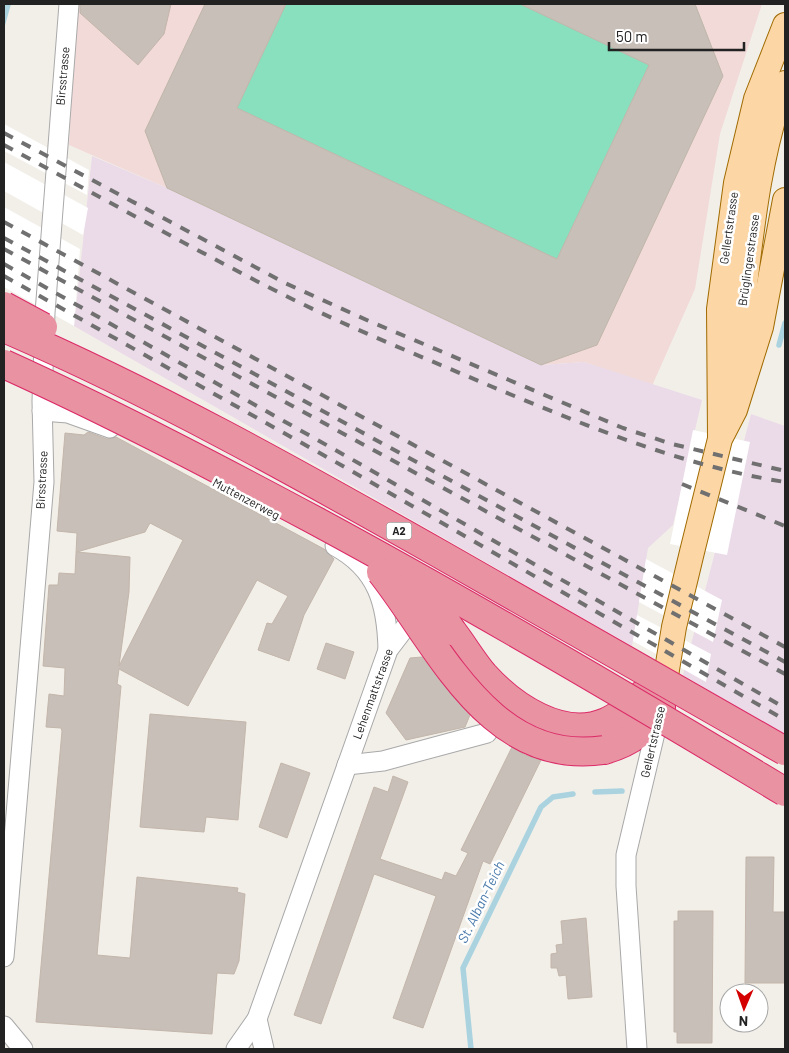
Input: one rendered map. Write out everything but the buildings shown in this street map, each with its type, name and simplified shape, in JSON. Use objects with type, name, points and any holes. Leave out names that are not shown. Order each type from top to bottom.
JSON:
[{"type":"highway","points":[[4,306],[162,391],[328,484],[377,524],[397,548],[483,674],[506,697],[546,720],[570,726],[599,738],[638,735],[650,726],[652,701]]},
{"type":"highway","name":"A2","points":[[4,328],[113,377],[328,490],[785,751]]},
{"type":"highway","name":"A2","points":[[4,364],[169,442],[387,560],[500,623],[785,792]]},
{"type":"highway","points":[[4,380],[34,390],[130,431],[300,519],[343,544],[381,572],[470,694],[500,723],[532,741],[561,751],[583,753],[599,738]]},
{"type":"main road","points":[[778,72],[785,25]]},
{"type":"main road","name":"Brüglingerstrasse","points":[[720,439],[737,355],[759,185],[773,121],[778,72]]},
{"type":"main road","points":[[652,701],[666,670],[692,552],[720,439],[738,402],[761,326],[785,200]]},
{"type":"street","name":"Birsstrasse","points":[[4,957],[44,482],[42,411],[52,201],[69,4]]},
{"type":"street","name":"Muttenzerweg","points":[[42,411],[68,413],[100,423],[354,556],[368,570],[378,590],[386,623],[388,650]]},
{"type":"street","name":"Lehenmattstrasse","points":[[236,1049],[257,1019],[388,650],[407,625],[428,611],[440,609],[465,610],[477,614],[612,695],[652,701]]},
{"type":"street","name":"Gellertstrasse","points":[[637,1049],[625,871],[628,846],[640,796],[652,701]]},
{"type":"street","points":[[348,765],[383,761],[487,733]]},
{"type":"street","points":[[257,1019],[264,1049]]},
{"type":"street","points":[[4,1026],[10,1036],[23,1049]]},
{"type":"shaded area","points":[[76,4],[762,4],[720,134],[695,289],[652,386],[584,362],[541,365],[167,188],[69,145]]},
{"type":"shaded area","points":[[92,156],[167,188],[541,365],[584,362],[702,400],[673,525],[648,548],[632,646],[74,326]]},
{"type":"shaded area","points":[[751,414],[785,426],[785,735],[683,675]]},
{"type":"green space","points":[[205,4],[691,4],[696,6],[723,76],[597,345],[541,365],[167,188],[145,131]]},
{"type":"water","points":[[4,4],[11,4],[4,29]]},
{"type":"pier","points":[[4,124],[89,170],[87,195],[4,151]]},
{"type":"pier","points":[[4,162],[88,208],[83,235],[4,191]]},
{"type":"pier","points":[[4,207],[80,249],[74,326],[4,287]]},
{"type":"pier","points":[[693,430],[750,442],[727,555],[670,544]]},
{"type":"pier","points":[[646,559],[722,600],[713,642],[639,602]]},
{"type":"pier","points":[[637,615],[711,654],[706,682],[633,641]]},
{"type":"waterway","name":"St. Alban-Teich","points":[[779,345],[785,323]]},
{"type":"waterway","name":"St. Alban-Teich","points":[[595,792],[622,791]]},
{"type":"waterway","name":"St. Alban-Teich","points":[[471,1049],[463,968],[541,807],[553,797],[573,794]]},
{"type":"railway","points":[[4,133],[285,283],[369,321],[623,428],[672,444],[785,471]]},
{"type":"railway","points":[[4,145],[249,277],[385,342],[560,415],[671,455],[709,466],[785,482]]},
{"type":"railway","points":[[4,222],[785,647]]},
{"type":"railway","points":[[4,238],[785,662]]},
{"type":"railway","points":[[4,249],[785,674]]},
{"type":"railway","points":[[4,264],[346,456],[785,708]]},
{"type":"railway","points":[[4,276],[341,465],[785,720]]},
{"type":"railway","points":[[682,484],[785,526]]}]
